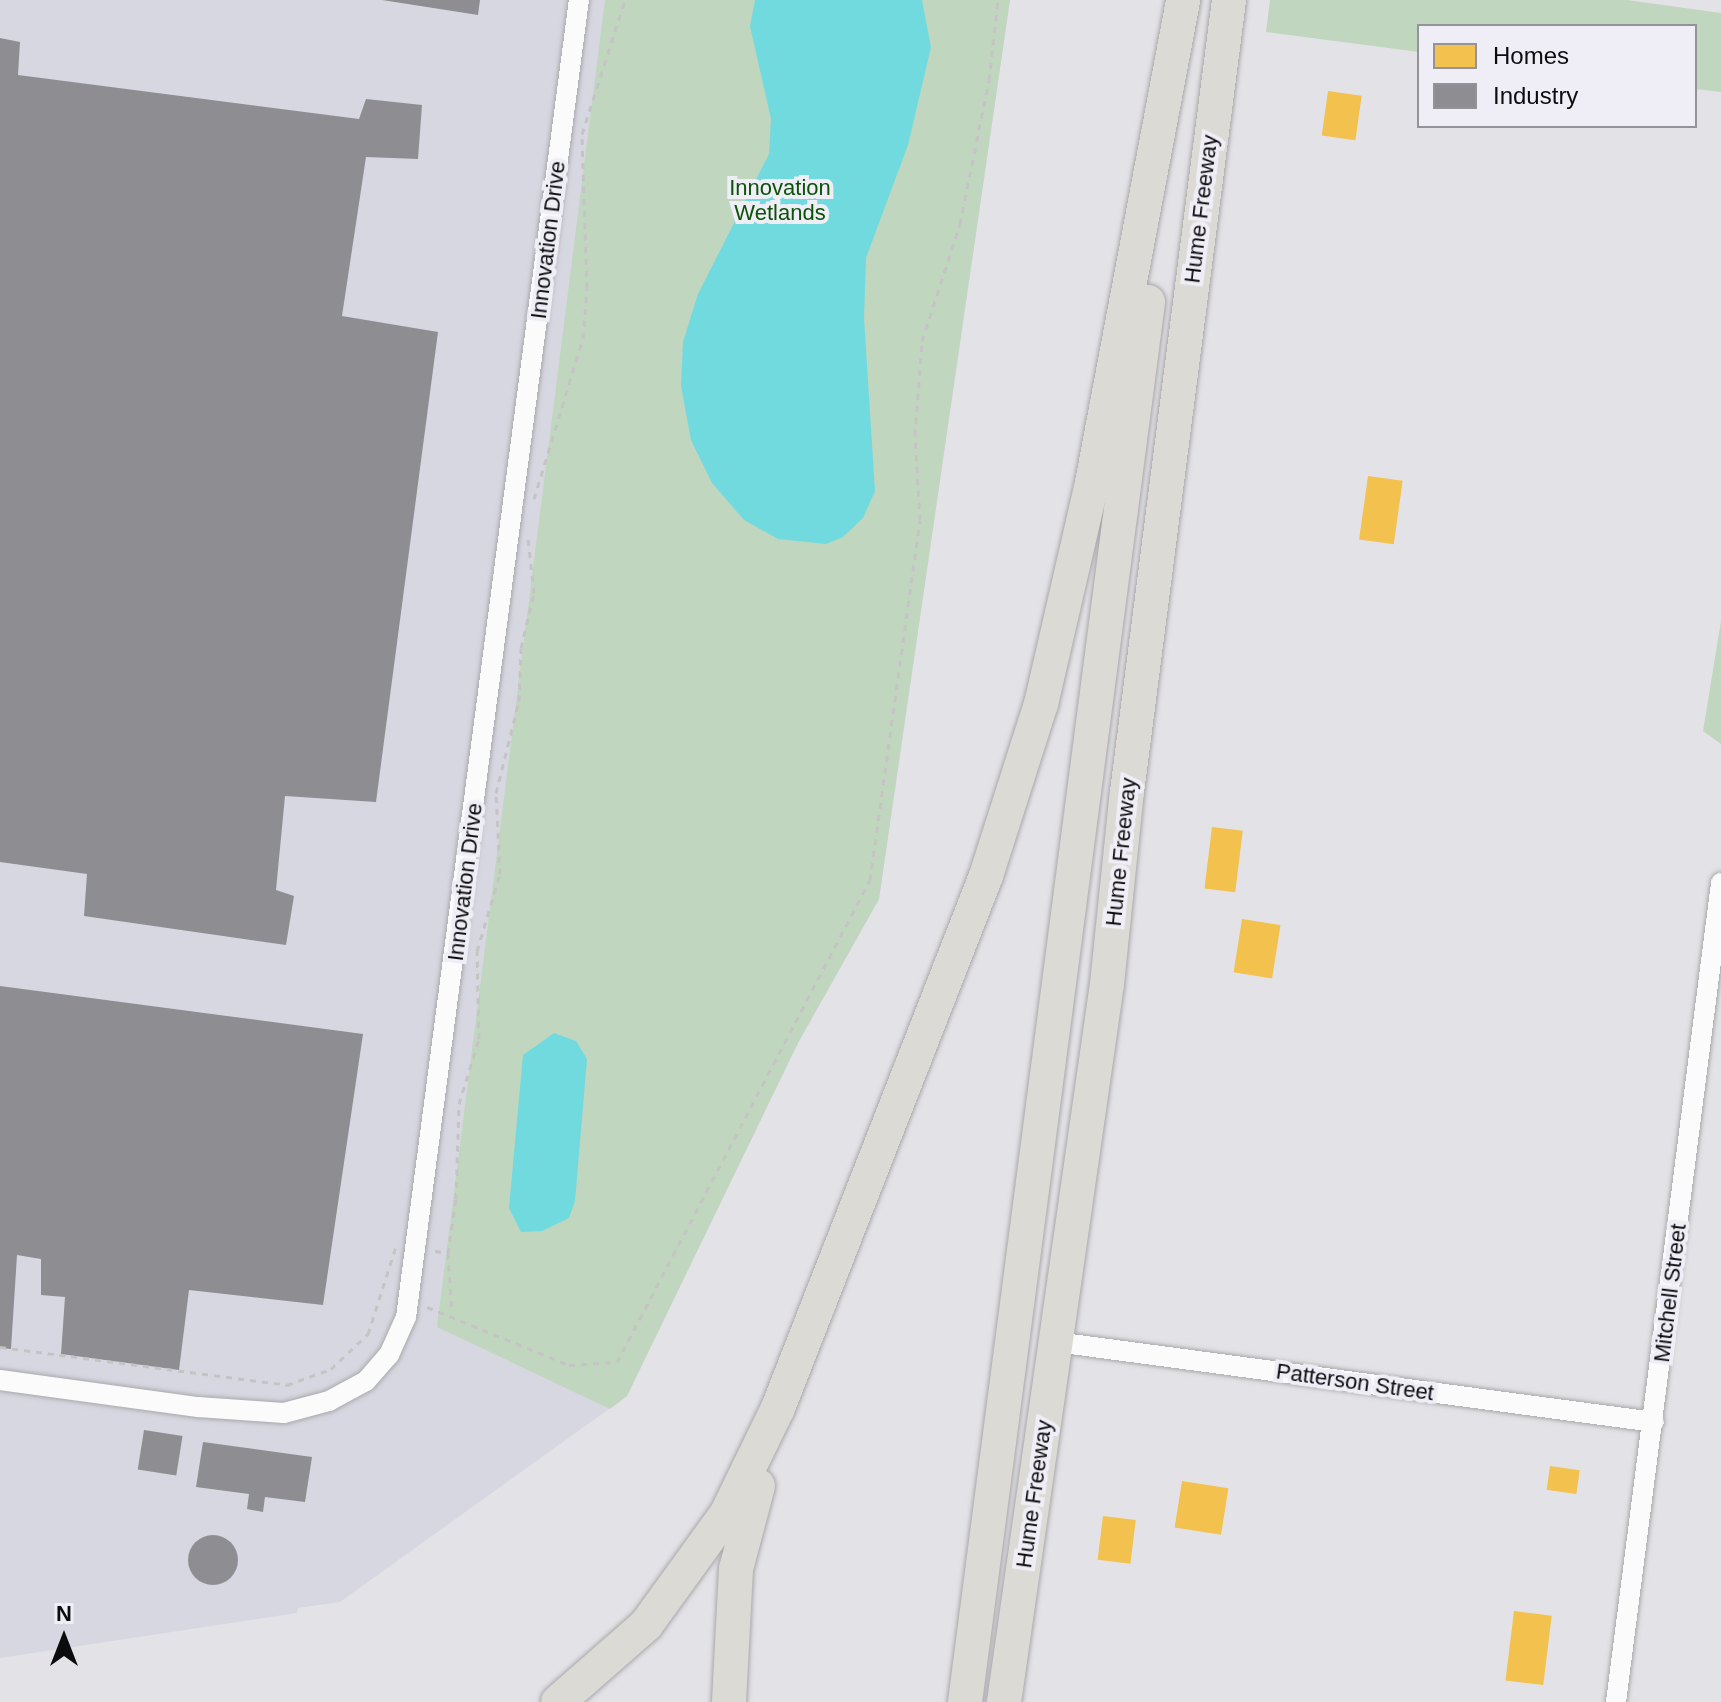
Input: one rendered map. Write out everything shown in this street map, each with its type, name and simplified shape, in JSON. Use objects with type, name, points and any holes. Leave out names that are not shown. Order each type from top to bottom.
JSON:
[{"type":"highway","points":[[558,1702],[623,1649],[675,1589],[727,1513],[778,1408],[986,876],[1041,704],[1091,488],[1185,0]]},
{"type":"highway","name":"Hume Freeway","points":[[965,1702],[1185,0]]},
{"type":"highway","name":"Hume Freeway","points":[[1004,1702],[1107,984],[1127,792],[1229,0]]},
{"type":"highway","points":[[729,1702],[736,1569],[778,1408]]},
{"type":"street","name":"Innovation Drive","points":[[0,1380],[198,1407],[284,1413],[329,1401],[366,1381],[389,1355],[408,1301],[579,0]]},
{"type":"street","name":"Mitchell Street","points":[[1616,1702],[1721,883]]},
{"type":"street","name":"Patterson Street","points":[[1056,1342],[1654,1422]]},
{"type":"path","points":[[531,513],[583,338],[587,288],[582,134],[625,0]]},
{"type":"path","points":[[408,1301],[452,1314],[569,1365],[617,1362],[870,880],[920,520],[915,435],[922,341],[960,224],[989,80],[998,0]]},
{"type":"path","points":[[452,1314],[448,1253],[456,1199],[459,1104],[479,1039],[477,951],[500,874],[496,793],[519,701],[521,648],[534,593],[530,525]]},
{"type":"path","points":[[0,1347],[287,1385],[331,1369],[368,1334],[395,1246],[408,1248]]},
{"type":"path","points":[[421,1250],[448,1253]]},
{"type":"shaded area","points":[[0,0],[1010,0],[879,899],[798,1043],[627,1396],[340,1602],[298,1608],[297,1613],[0,1658]]},
{"type":"green space","name":"Innovation Wetlands","points":[[605,0],[1010,0],[879,899],[798,1043],[627,1396],[610,1409],[437,1327]]},
{"type":"green space","points":[[1270,0],[1627,0],[1721,13],[1721,92],[1697,89],[1697,24],[1417,24],[1417,52],[1266,32]]},
{"type":"green space","points":[[1721,621],[1721,744],[1703,731]]},
{"type":"water","points":[[755,0],[922,0],[931,47],[908,145],[866,258],[864,318],[875,491],[863,518],[843,537],[826,544],[778,539],[744,520],[712,483],[691,440],[681,386],[683,342],[698,294],[769,154],[771,119],[750,26]]},
{"type":"water","points":[[554,1033],[576,1041],[587,1059],[575,1201],[569,1218],[542,1231],[521,1232],[509,1208],[523,1055]]},
{"type":"building: Homes","points":[[1328,91],[1362,96],[1355,140],[1322,136]]},
{"type":"building: Homes","points":[[1368,476],[1403,481],[1394,544],[1359,539]]},
{"type":"building: Homes","points":[[1212,827],[1243,831],[1235,892],[1204,889]]},
{"type":"building: Homes","points":[[1242,919],[1281,925],[1272,978],[1234,972]]},
{"type":"building: Homes","points":[[1550,1466],[1580,1470],[1576,1494],[1547,1490]]},
{"type":"building: Homes","points":[[1182,1481],[1228,1488],[1221,1535],[1175,1527]]},
{"type":"building: Homes","points":[[1103,1516],[1136,1520],[1130,1564],[1098,1560]]},
{"type":"building: Homes","points":[[1514,1611],[1552,1616],[1543,1685],[1505,1680]]},
{"type":"building: Industry","points":[[382,0],[480,0],[478,15]]},
{"type":"building: Industry","points":[[0,38],[20,42],[18,75],[359,119],[366,99],[422,105],[418,159],[366,157],[342,316],[438,332],[376,802],[285,796],[276,890],[294,896],[286,945],[84,916],[87,874],[0,862]]},
{"type":"building: Industry","points":[[0,986],[363,1034],[323,1305],[189,1290],[179,1370],[61,1354],[65,1297],[41,1295],[41,1259],[17,1255],[11,1349],[0,1348]]},
{"type":"building: Industry","points":[[144,1430],[183,1436],[176,1476],[138,1470]]},
{"type":"building: Industry","points":[[203,1442],[312,1457],[305,1502],[265,1497],[263,1512],[247,1509],[249,1494],[196,1487]]},
{"type":"building: Industry","points":[[213,1535],[231,1542],[238,1560],[231,1578],[213,1585],[195,1578],[188,1560],[195,1542]]}]
